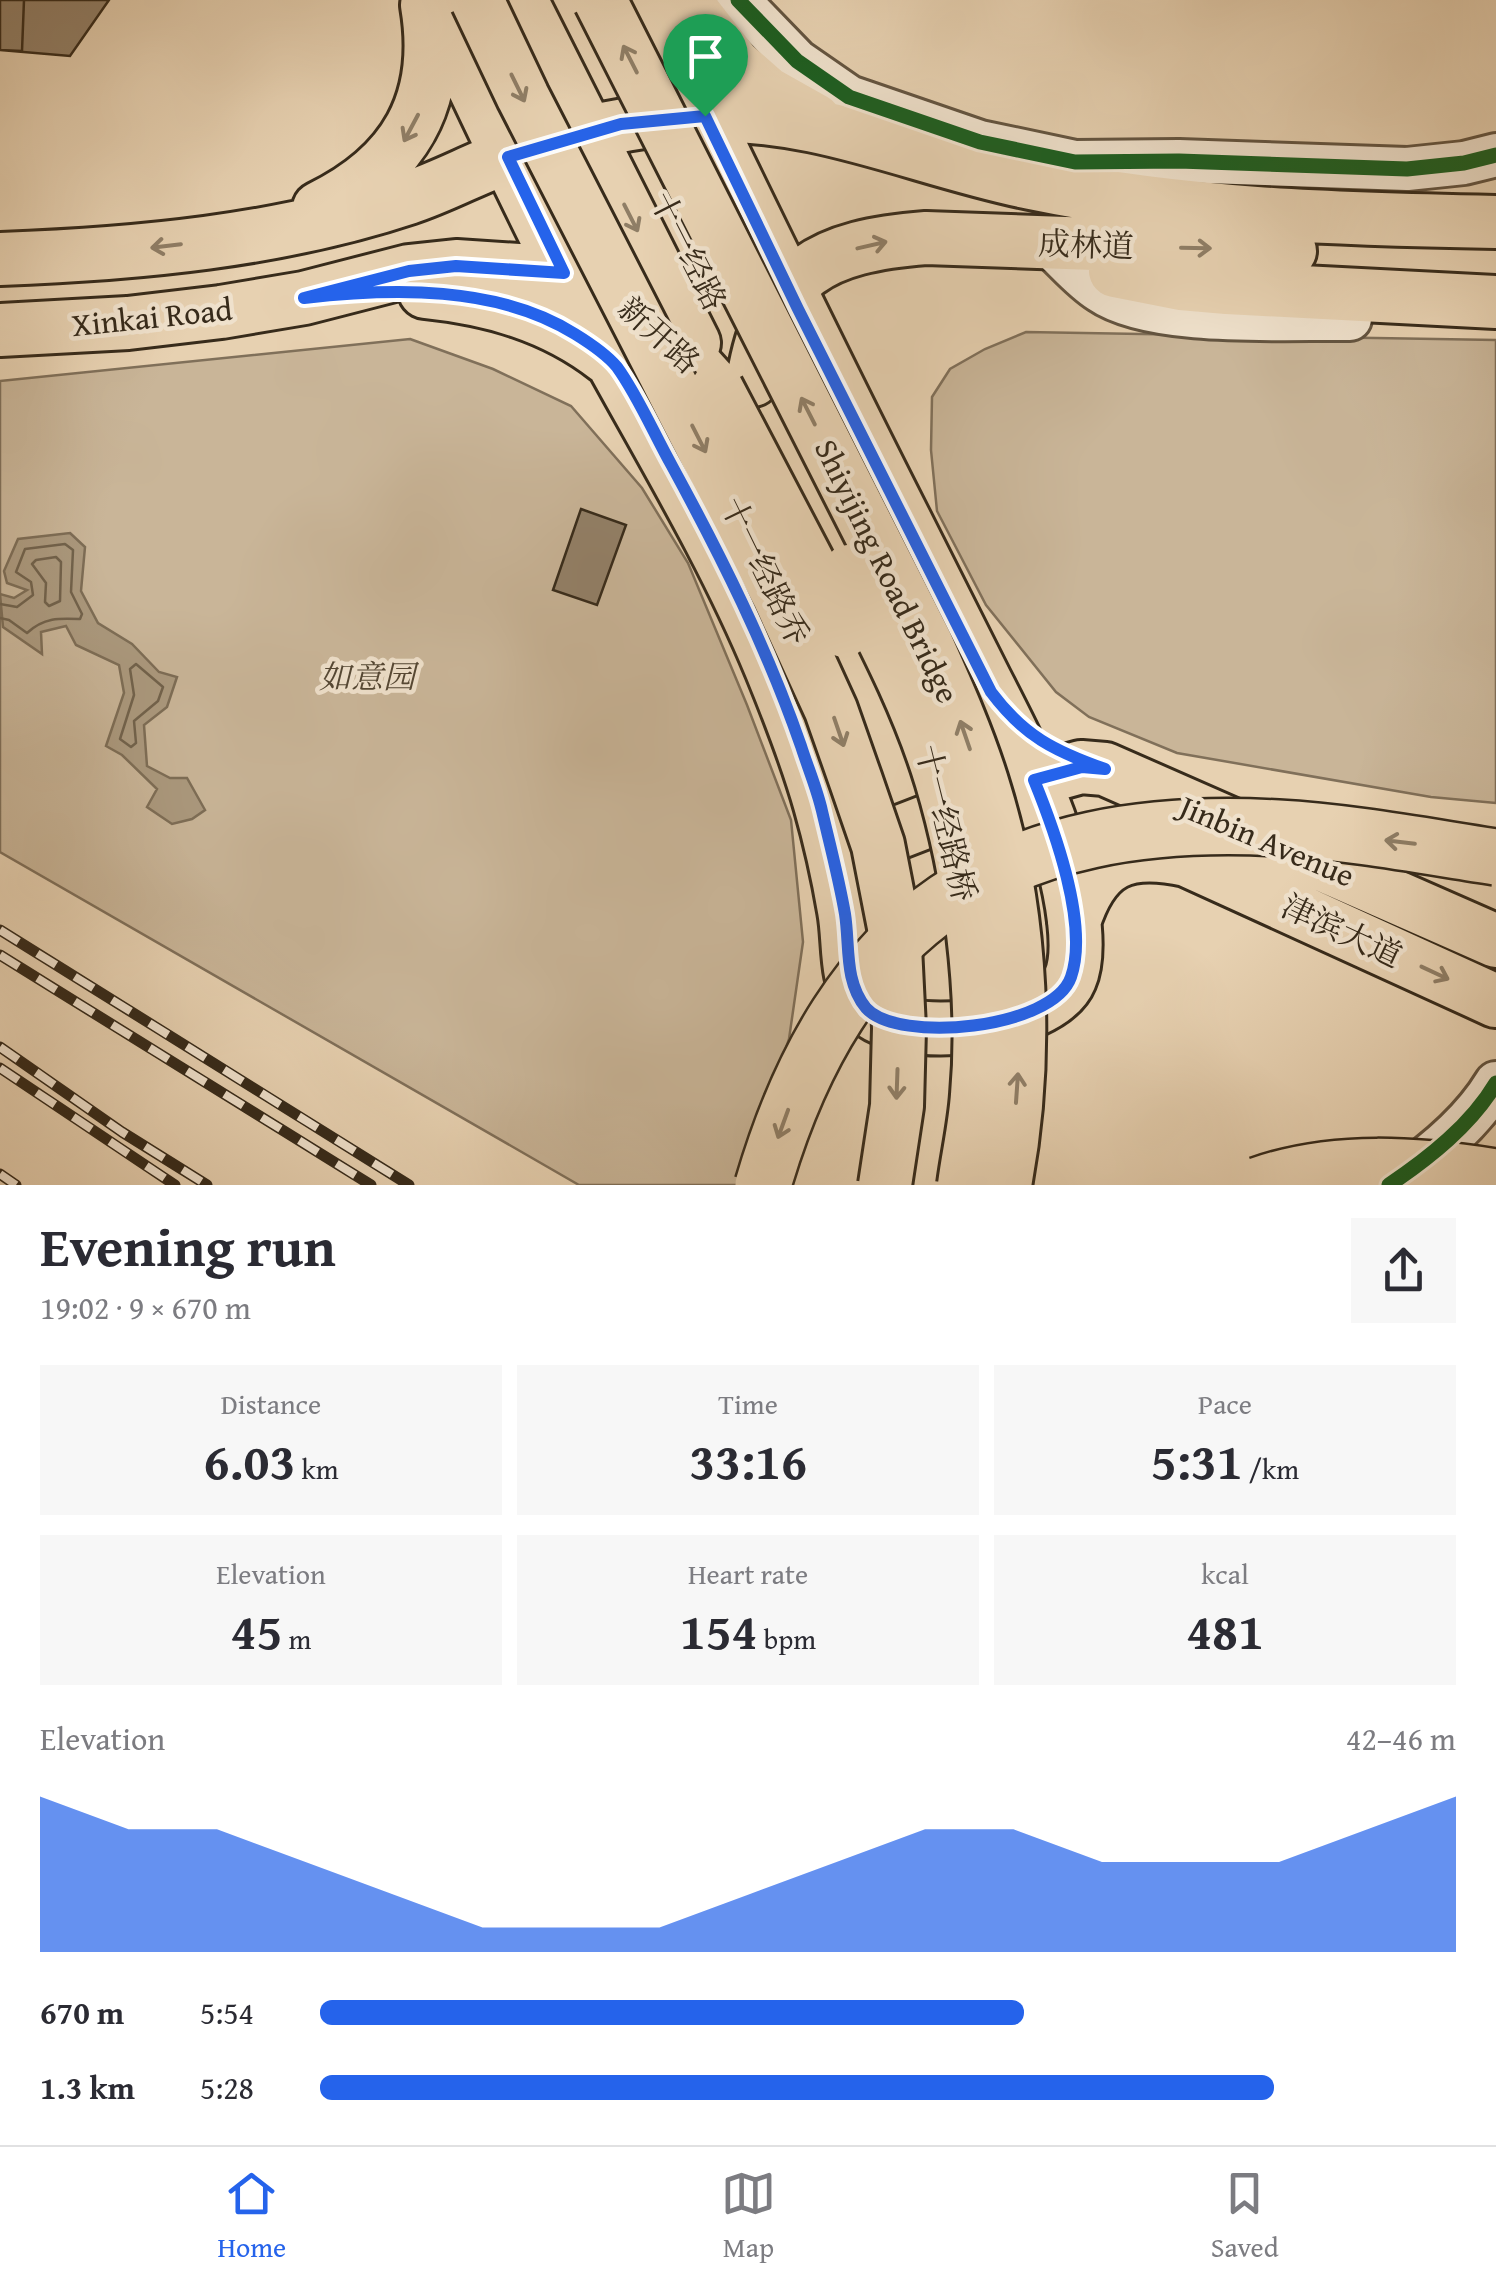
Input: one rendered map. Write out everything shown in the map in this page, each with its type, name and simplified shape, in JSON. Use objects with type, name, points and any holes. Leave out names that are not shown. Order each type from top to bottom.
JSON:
[{"type":"highway","points":[[763,1185],[800,1084],[830,1026],[865,972],[912,926],[980,879],[1031,857],[1094,838],[1198,826],[1279,828],[1496,857]]},
{"type":"highway","points":[[1259,1185],[1340,1168],[1391,1166],[1496,1177]]},
{"type":"main road","points":[[430,0],[564,273],[743,602],[821,805],[846,916],[850,972],[859,998],[870,1012],[888,1022],[960,1026],[1002,1022],[1040,1010],[1070,980],[1074,922],[1064,866],[1034,780],[649,0]]},
{"type":"main road","points":[[263,234],[353,190],[407,138],[423,105],[430,72],[430,0]]},
{"type":"main road","name":"十一经路乔","points":[[476,0],[779,596],[831,710],[850,763],[878,845],[894,927],[899,1028],[897,1106],[885,1185]]},
{"type":"main road","name":"十一经路","points":[[522,0],[604,127],[735,384]]},
{"type":"main road","name":"Shiyijing Road Bridge","points":[[600,0],[926,643],[961,720],[986,794],[1003,866],[1015,946],[1018,1078],[1005,1185]]},
{"type":"main road","points":[[684,0],[734,64],[766,93],[830,128]]},
{"type":"main road","points":[[0,260],[77,256],[263,234],[410,198],[508,157],[604,127],[705,116],[830,128]]},
{"type":"main road","name":"成林道","points":[[830,128],[1052,173],[1175,208],[1266,216],[1496,222]]},
{"type":"main road","points":[[1052,173],[1169,189],[1496,191]]},
{"type":"main road","points":[[1169,189],[1266,216]]},
{"type":"main road","name":"成林道","points":[[735,384],[788,288],[811,266],[882,242],[926,238],[1496,257]]},
{"type":"main road","points":[[1048,244],[1120,273],[1182,284],[1496,302]]},
{"type":"main road","name":"新开路","points":[[304,298],[409,271],[456,266],[564,273],[590,280],[638,307],[672,338],[735,384]]},
{"type":"main road","points":[[304,298],[394,291],[459,296],[548,320],[575,334],[615,364]]},
{"type":"main road","name":"Xinkai Road","points":[[0,330],[128,322],[304,298]]},
{"type":"main road","name":"十一经路桥","points":[[735,384],[902,769],[921,836],[936,906],[945,1006],[943,1108],[931,1185]]},
{"type":"main road","name":"十一经路桥","points":[[735,384],[904,683],[940,776],[952,820],[970,924],[978,1018],[977,1094],[964,1185]]},
{"type":"main road","points":[[991,692],[1034,738],[1105,769]]},
{"type":"main road","name":"Jinbin Avenue","points":[[1034,780],[1082,767],[1105,769],[1496,942]]},
{"type":"main road","points":[[833,858],[1034,780]]},
{"type":"main road","name":"津滨大道","points":[[1074,922],[1082,895],[1111,863],[1157,854],[1187,860],[1496,1001]]},
{"type":"street","points":[[738,0],[797,61],[849,96],[980,142],[1052,173],[1179,161],[1407,168],[1464,163],[1496,155]]},
{"type":"street","points":[[1048,244],[1100,291],[1134,308],[1175,315],[1496,322]]},
{"type":"street","points":[[1388,1185],[1427,1160],[1486,1099],[1496,1082]]},
{"type":"green space","points":[[1026,332],[1496,340],[1496,803],[1431,797],[1177,753],[1089,717],[1056,692],[986,605],[937,511],[931,450],[932,397],[950,369]]},
{"type":"green space","name":"如意园","points":[[410,339],[493,369],[571,406],[642,488],[688,563],[747,705],[791,820],[803,942],[789,1039],[740,1185],[579,1185],[0,852],[0,381]]},
{"type":"water","points":[[70,533],[85,547],[81,591],[98,623],[132,644],[159,672],[177,677],[167,707],[144,725],[147,766],[170,778],[187,778],[205,810],[192,819],[172,824],[147,807],[157,789],[122,755],[106,746],[124,693],[119,665],[76,645],[66,626],[41,632],[42,654],[3,627],[0,594],[14,598],[27,590],[7,583],[4,571],[18,539]]},
{"type":"building","points":[[0,0],[109,0],[70,56],[0,50]]},
{"type":"building","points":[[0,0],[24,0],[22,51],[0,50]]},
{"type":"building","points":[[581,509],[626,525],[597,605],[553,590]]},
{"type":"railway","points":[[0,930],[409,1185]]},
{"type":"railway","points":[[0,955],[371,1185]]},
{"type":"railway","points":[[0,1047],[122,1132],[207,1185]]},
{"type":"railway","points":[[0,1068],[175,1185]]},
{"type":"railway","points":[[0,1174],[16,1185]]},
{"type":"cycle path","points":[[738,0],[797,61],[849,97],[980,142],[1075,162],[1179,161],[1407,169],[1496,155]]},
{"type":"cycle path","points":[[1389,1185],[1448,1140],[1496,1083]]},
{"type":"route","points":[[705,116],[991,692],[1034,738],[1105,769],[1082,767],[1034,780],[1064,866],[1074,922],[1070,980],[1040,1010],[1002,1022],[920,1026],[888,1022],[870,1012],[859,998],[850,972],[846,916],[821,805],[793,724],[743,602],[615,364],[575,334],[548,320],[459,296],[362,291],[304,298],[409,271],[456,266],[564,273],[508,157],[621,124],[705,116]]}]
